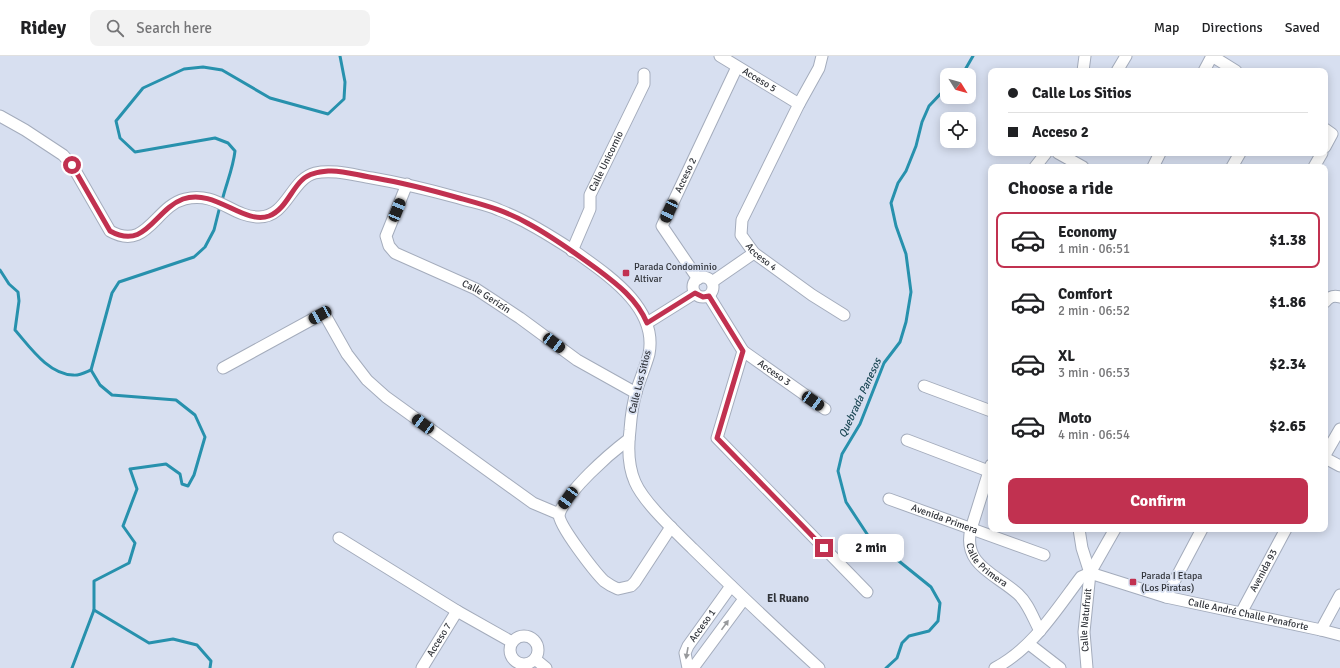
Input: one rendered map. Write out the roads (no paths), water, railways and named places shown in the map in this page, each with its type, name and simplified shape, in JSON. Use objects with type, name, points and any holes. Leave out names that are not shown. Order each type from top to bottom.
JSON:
[{"type":"street","name":"Acceso 5","points":[[720,56],[799,104]]},
{"type":"street","name":"Acceso 4","points":[[822,56],[819,68],[799,104],[742,220],[741,235],[754,253],[812,296],[844,315]]},
{"type":"street","points":[[1083,68],[1085,56]]},
{"type":"street","points":[[1119,68],[1126,56]]},
{"type":"street","points":[[1206,68],[1212,56],[1231,68]]},
{"type":"street","name":"Acceso 2","points":[[698,279],[662,226],[737,67]]},
{"type":"street","name":"Calle Unicornio","points":[[572,250],[590,209],[590,195],[644,84],[644,74]]},
{"type":"street","name":"Calle Los Sitios","points":[[0,116],[25,130],[63,155],[72,165],[110,231],[120,237],[135,237],[149,227],[169,208],[183,199],[208,197],[258,218],[270,216],[280,208],[303,179],[312,174],[331,171],[407,184],[497,209],[529,224],[572,250],[609,278],[633,299],[647,323],[650,339],[649,354],[636,393],[629,439],[630,464],[633,477],[638,488],[671,527],[744,599],[819,668]]},
{"type":"street","points":[[1037,164],[1044,156]]},
{"type":"street","points":[[1063,156],[1077,164]]},
{"type":"street","name":"Calle Gerizín","points":[[407,184],[386,236],[389,246],[395,253],[476,289],[520,318],[577,360],[636,393]]},
{"type":"street","points":[[712,282],[754,253]]},
{"type":"street","points":[[707,278],[712,282],[713,291],[709,296],[703,297],[695,293],[693,287],[698,279],[707,278]]},
{"type":"street","points":[[647,323],[695,293]]},
{"type":"street","points":[[709,296],[743,351],[717,438],[867,592]]},
{"type":"street","points":[[1328,299],[1330,297],[1338,296]]},
{"type":"street","points":[[223,368],[320,315],[326,315],[347,354],[367,380],[386,398],[532,504],[559,514]]},
{"type":"street","name":"Acceso 3","points":[[743,351],[825,409]]},
{"type":"street","points":[[924,386],[988,410]]},
{"type":"street","points":[[1328,450],[1340,429]]},
{"type":"street","points":[[629,439],[611,453],[568,498],[559,514],[563,526],[604,581],[618,589],[631,586],[635,582],[671,527]]},
{"type":"street","points":[[907,440],[988,469]]},
{"type":"street","points":[[1328,460],[1340,466]]},
{"type":"street","name":"Calle Primera","points":[[988,476],[968,538],[973,556],[987,572],[1018,594],[1025,602],[1040,631]]},
{"type":"street","name":"Avenida Primera","points":[[890,499],[1044,555]]},
{"type":"street","points":[[1079,532],[1082,548],[1090,573]]},
{"type":"street","points":[[995,668],[1008,661],[1029,644],[1081,577],[1090,573],[1113,532]]},
{"type":"street","points":[[1166,598],[1200,532]]},
{"type":"street","name":"Avenida 93","points":[[1241,613],[1284,532]]},
{"type":"street","points":[[339,538],[456,611],[512,642]]},
{"type":"street","name":"Calle André Challe Penaforte","points":[[1090,573],[1166,598],[1321,630],[1340,595]]},
{"type":"street","name":"Calle Natufruit","points":[[1087,668],[1084,632],[1090,573]]},
{"type":"street","name":"Acceso 1","points":[[688,668],[685,653],[688,646],[731,586]]},
{"type":"street","name":"Acceso 1","points":[[693,668],[744,599]]},
{"type":"street","name":"Acceso 7","points":[[422,668],[456,611]]},
{"type":"street","points":[[1321,630],[1340,635]]},
{"type":"street","points":[[524,636],[532,638],[538,646],[535,659],[524,664],[513,664],[511,654],[512,642],[515,639],[524,636]]},
{"type":"street","points":[[1029,644],[1060,668]]},
{"type":"street","points":[[535,659],[546,668]]},
{"type":"waterway","points":[[222,201],[233,164],[235,151],[228,143],[215,138],[135,152],[120,138],[116,121],[143,88],[184,69],[203,67],[222,70],[270,98],[328,114],[344,99],[345,82],[340,56]]},
{"type":"waterway","name":"Quebrada Panesos","points":[[966,68],[973,56]]},
{"type":"waterway","name":"Quebrada Panesos","points":[[886,668],[897,658],[902,643],[909,636],[929,631],[938,621],[940,603],[931,587],[869,537],[846,502],[838,471],[842,454],[860,424],[884,363],[900,342],[906,322],[911,292],[906,254],[896,226],[891,203],[898,183],[906,171],[916,146],[922,122],[929,106],[940,94]]},
{"type":"waterway","points":[[72,668],[94,610],[94,581],[129,563],[135,543],[123,526],[137,489],[130,469],[166,464],[180,474],[182,484],[188,486],[194,475],[205,437],[195,415],[176,400],[112,395],[100,385],[91,370],[112,293],[119,282],[194,257],[205,247],[214,230],[220,206]]},
{"type":"waterway","points":[[0,270],[9,284],[18,292],[19,301],[15,330],[33,351],[48,365],[64,373],[78,375],[91,370]]},
{"type":"waterway","points":[[94,610],[149,643],[173,639],[197,645],[211,661],[210,668]]},
{"type":"place","name":"Parada Condominio Altivar","points":[[626,273]]},
{"type":"place","name":"Parada I Etapa (Los Piratas)","points":[[1133,582]]},
{"type":"district","name":"El Ruano","points":[[788,598]]}]
